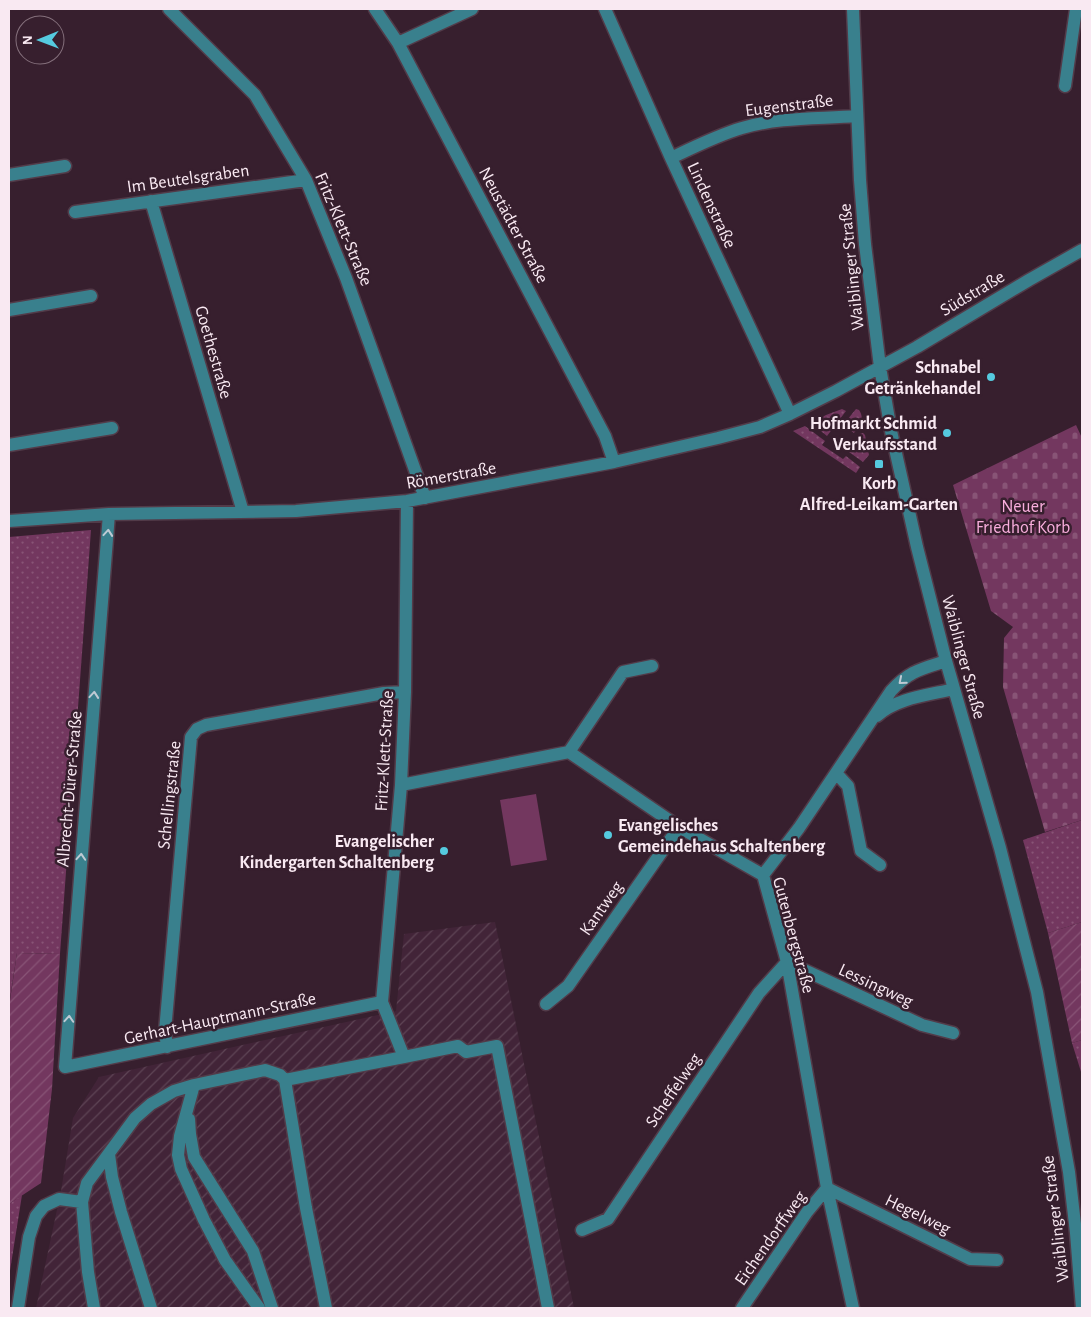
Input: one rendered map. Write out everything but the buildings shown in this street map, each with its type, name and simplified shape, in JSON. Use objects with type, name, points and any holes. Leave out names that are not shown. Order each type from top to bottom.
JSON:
[{"type":"street","name":"Fritz-Klett-Straße","points":[[170,9],[255,95],[306,180],[346,278],[425,498]]},
{"type":"street","name":"Neustädter Straße","points":[[375,9],[398,43],[605,436],[614,462]]},
{"type":"street","points":[[398,43],[472,9]]},
{"type":"street","name":"Lindenstraße","points":[[606,9],[671,158],[790,414]]},
{"type":"street","name":"Waiblinger Straße","points":[[853,9],[865,244],[880,367],[896,459],[946,662],[1000,848],[1037,992],[1069,1172],[1082,1308]]},
{"type":"street","points":[[1065,86],[1076,9]]},
{"type":"street","name":"Eugenstraße","points":[[671,158],[718,136],[743,128],[778,122],[857,116]]},
{"type":"street","points":[[9,175],[65,166]]},
{"type":"street","name":"Im Beutelsgraben","points":[[75,212],[306,180]]},
{"type":"street","name":"Goethestraße","points":[[152,201],[243,512]]},
{"type":"street","name":"Südstraße","points":[[880,367],[1082,250]]},
{"type":"street","points":[[9,310],[91,296]]},
{"type":"street","name":"Römerstraße","points":[[9,521],[109,514],[296,511],[425,498],[614,462],[760,427],[790,414],[880,367]]},
{"type":"street","points":[[9,445],[112,428]]},
{"type":"street","name":"Fritz-Klett-Straße","points":[[382,1002],[401,785],[405,692],[407,501]]},
{"type":"street","name":"Albrecht-Dürer-Straße","points":[[65,1068],[109,514]]},
{"type":"street","points":[[763,875],[799,828],[869,722],[902,678],[916,671],[946,662]]},
{"type":"street","points":[[401,785],[569,752],[623,672],[652,666]]},
{"type":"street","points":[[869,722],[883,710],[900,703],[954,689]]},
{"type":"street","name":"Schellingstraße","points":[[166,1047],[165,1031],[191,737],[197,729],[206,725],[384,693],[405,692]]},
{"type":"street","name":"Gutenbergstraße","points":[[569,752],[679,827],[763,875],[787,962],[827,1188],[853,1308]]},
{"type":"street","points":[[836,774],[848,786],[861,851],[880,865]]},
{"type":"street","name":"Kantweg","points":[[546,1004],[568,986],[679,827]]},
{"type":"street","name":"Lessingweg","points":[[787,962],[922,1025],[953,1033]]},
{"type":"street","name":"Scheffelweg","points":[[582,1230],[608,1219],[759,993],[787,962]]},
{"type":"street","points":[[382,1002],[404,1057]]},
{"type":"street","name":"Gerhart-Hauptmann-Straße","points":[[65,1068],[382,1002]]},
{"type":"street","points":[[285,1080],[458,1046],[466,1052],[497,1046],[548,1308]]},
{"type":"street","points":[[94,1308],[88,1272],[82,1202],[87,1183],[135,1118],[151,1104],[174,1092],[194,1085],[265,1070],[280,1075],[285,1080],[306,1208],[326,1308]]},
{"type":"street","points":[[194,1085],[189,1109],[180,1136],[178,1155],[181,1169],[225,1260],[259,1308]]},
{"type":"street","points":[[189,1109],[190,1134],[194,1157],[253,1250],[272,1308]]},
{"type":"street","points":[[109,1154],[112,1177],[121,1212],[151,1308]]},
{"type":"street","name":"Hegelweg","points":[[827,1188],[970,1259],[997,1260]]},
{"type":"street","name":"Eichendorffweg","points":[[742,1308],[807,1212],[827,1188]]},
{"type":"street","points":[[18,1308],[29,1237],[36,1216],[44,1206],[59,1198],[82,1202]]},
{"type":"shaded area","points":[[495,922],[574,1308],[36,1308],[61,1191],[73,1118],[99,1077],[396,1011],[404,934]]},
{"type":"green space","points":[[842,409],[846,411],[827,436],[811,423],[826,415]]},
{"type":"green space","points":[[856,409],[861,413],[862,419],[854,433],[843,425]]},
{"type":"green space","name":"Neuer Friedhof Korb","points":[[1076,425],[1082,438],[1082,820],[1045,832],[1003,687],[1004,638],[1013,627],[991,611],[953,485]]},
{"type":"green space","points":[[805,426],[825,441],[822,445],[843,459],[846,456],[860,467],[856,473],[793,431]]},
{"type":"green space","points":[[863,433],[869,455],[863,462],[849,452],[860,434]]},
{"type":"green space","points":[[91,530],[60,954],[17,953],[9,1005],[9,537]]},
{"type":"green space","points":[[536,794],[547,860],[511,866],[500,800]]},
{"type":"green space","points":[[1082,820],[1082,922],[1048,933],[1023,840]]},
{"type":"green space","points":[[1082,922],[1082,1040],[1072,1043],[1048,933]]},
{"type":"green space","points":[[17,953],[60,954],[52,1089],[41,1183],[9,1204],[9,1007]]},
{"type":"green space","points":[[1082,1040],[1082,1075],[1072,1043]]},
{"type":"green space","points":[[22,1195],[9,1277],[9,1204]]},
{"type":"place","name":"Schnabel Getränkehandel","points":[[991,377]]},
{"type":"place","name":"Hofmarkt Schmid Verkaufsstand","points":[[947,433]]},
{"type":"place","name":"Korb Alfred-Leikam-Garten","points":[[879,464]]},
{"type":"place","name":"Evangelisches Gemeindehaus Schaltenberg","points":[[608,835]]},
{"type":"place","name":"Evangelischer Kindergarten Schaltenberg","points":[[444,851]]}]
